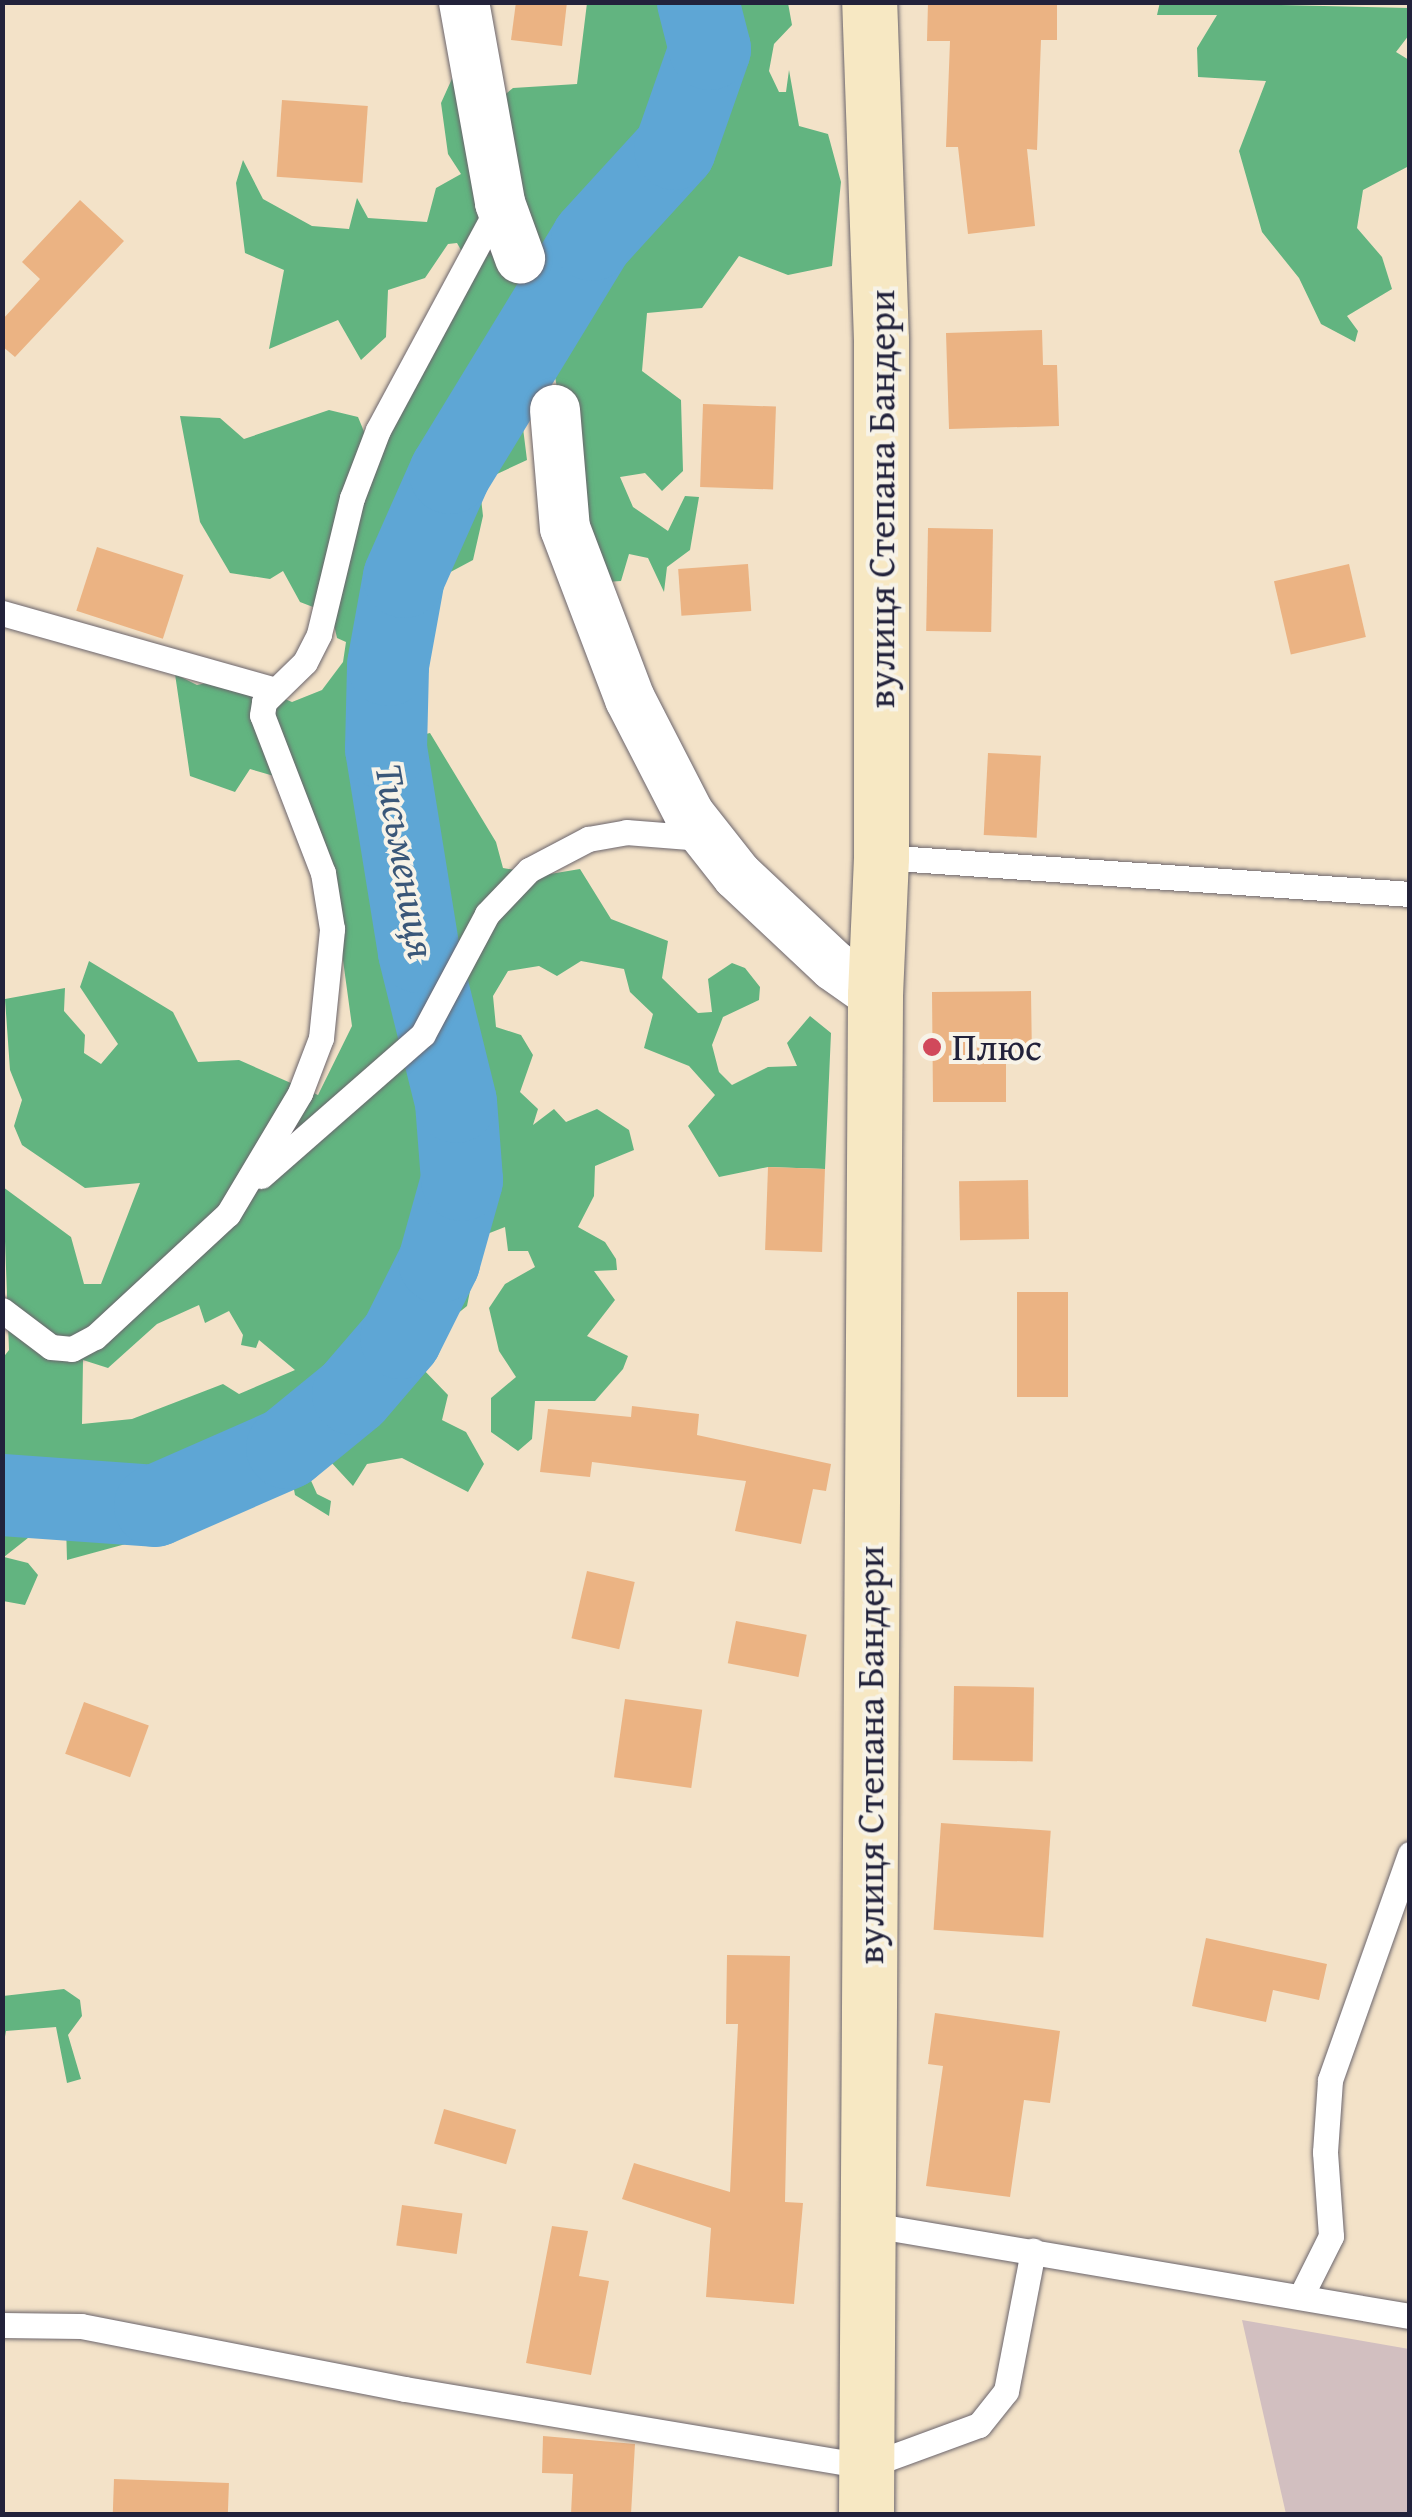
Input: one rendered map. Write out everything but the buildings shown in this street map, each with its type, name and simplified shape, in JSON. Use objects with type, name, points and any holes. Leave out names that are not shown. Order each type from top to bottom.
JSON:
[{"type":"main road","name":"вулиця Степана Бандери","points":[[866,2490],[875,995],[882,857],[881,320],[869,2]]},
{"type":"street","points":[[464,2],[500,203],[520,258]]},
{"type":"street","points":[[555,410],[565,528],[630,700],[689,814],[764,901],[875,995]]},
{"type":"lane","points":[[250,1186],[300,1093],[321,1038],[330,984],[332,929],[323,873],[262,716],[273,689],[305,662],[319,634],[352,498],[378,430],[500,203]]},
{"type":"lane","points":[[2,613],[273,689]]},
{"type":"lane","points":[[2,1310],[51,1347],[72,1348],[95,1337],[180,1263],[250,1186],[423,1034],[487,914],[530,870],[588,839],[626,832],[710,840]]},
{"type":"lane","points":[[882,857],[1410,894]]},
{"type":"lane","points":[[1301,2296],[1331,2236],[1325,2152],[1330,2080],[1410,1854]]},
{"type":"lane","points":[[866,2224],[1410,2316]]},
{"type":"lane","points":[[2,2325],[81,2326],[405,2389],[866,2490],[979,2425],[1006,2391],[1033,2252]]},
{"type":"shaded area","points":[[1242,2320],[1409,2349],[1409,2514],[1286,2514]]},
{"type":"green space","points":[[1160,2],[1409,8],[1409,35],[1396,52],[1409,60],[1409,166],[1363,190],[1357,228],[1382,257],[1392,289],[1347,316],[1358,331],[1355,342],[1321,324],[1299,278],[1262,232],[1239,151],[1266,81],[1198,77],[1197,48],[1217,15],[1157,15]]},
{"type":"green space","points":[[587,3],[788,3],[792,25],[774,44],[769,71],[779,92],[786,92],[789,70],[799,126],[828,134],[841,182],[832,266],[788,275],[739,256],[702,308],[647,313],[642,371],[681,400],[683,471],[662,491],[645,473],[620,477],[633,507],[668,531],[685,496],[699,497],[690,550],[667,567],[664,592],[648,558],[629,554],[621,581],[606,582],[584,526],[553,367],[534,378],[539,402],[521,412],[527,460],[484,480],[479,450],[468,467],[465,486],[481,498],[483,516],[473,560],[413,592],[416,628],[407,643],[425,675],[401,687],[409,714],[401,740],[430,733],[496,842],[503,868],[544,875],[580,869],[611,919],[668,941],[662,978],[698,1013],[712,1012],[708,979],[732,963],[745,968],[760,987],[759,1000],[723,1017],[712,1045],[719,1072],[732,1085],[768,1067],[797,1066],[787,1043],[810,1016],[831,1033],[825,1169],[768,1167],[719,1177],[688,1126],[715,1095],[689,1066],[644,1048],[653,1014],[630,992],[624,969],[581,961],[557,976],[539,966],[508,971],[493,996],[496,1027],[521,1035],[533,1055],[520,1092],[538,1109],[533,1125],[554,1109],[566,1122],[597,1109],[629,1130],[634,1150],[595,1166],[594,1196],[578,1227],[605,1242],[616,1259],[617,1270],[594,1271],[615,1300],[587,1336],[628,1356],[623,1369],[595,1401],[535,1401],[532,1439],[518,1451],[491,1432],[491,1398],[516,1377],[499,1351],[489,1308],[505,1284],[535,1267],[528,1251],[508,1251],[505,1227],[464,1243],[474,1271],[467,1306],[416,1347],[420,1366],[448,1395],[442,1420],[466,1432],[484,1464],[468,1492],[402,1458],[367,1464],[353,1486],[305,1434],[304,1465],[317,1494],[331,1501],[329,1516],[295,1495],[288,1457],[274,1436],[255,1475],[195,1474],[177,1530],[67,1560],[66,1525],[38,1530],[4,1557],[28,1563],[38,1575],[25,1605],[3,1601],[2,1359],[9,1350],[3,1187],[71,1237],[84,1284],[101,1284],[140,1183],[85,1188],[22,1145],[14,1126],[22,1100],[10,1070],[5,999],[65,988],[64,1011],[85,1035],[84,1053],[101,1064],[118,1044],[80,987],[89,961],[173,1012],[198,1062],[239,1060],[318,1095],[352,1026],[339,931],[274,776],[250,769],[235,792],[190,776],[175,674],[197,685],[233,677],[292,702],[322,690],[343,662],[346,642],[337,638],[336,599],[313,607],[300,602],[283,571],[270,579],[230,573],[200,522],[180,416],[220,418],[244,439],[329,410],[358,417],[374,456],[470,266],[457,243],[448,244],[425,278],[388,290],[386,337],[361,360],[338,320],[269,349],[284,270],[245,253],[236,183],[243,160],[263,199],[312,226],[349,229],[357,198],[368,218],[427,222],[436,188],[461,174],[448,154],[441,103],[460,61],[480,115],[513,88],[577,84]],"holes":[[[420,1247],[447,1266],[413,1315],[377,1339]],[[199,1305],[205,1323],[229,1311],[243,1335],[241,1345],[256,1348],[259,1340],[295,1370],[239,1394],[223,1384],[132,1419],[82,1424],[83,1360],[108,1368],[157,1324]]]},
{"type":"green space","points":[[64,1989],[80,2000],[82,2016],[68,2035],[81,2079],[67,2083],[56,2027],[6,2031],[2,2054],[3,1996]]},
{"type":"waterway","name":"Тисьмениця","points":[[2,1495],[155,1506],[287,1448],[353,1394],[401,1338],[439,1262],[462,1180],[456,1102],[419,952],[386,749],[388,665],[404,577],[450,473],[592,240],[675,149],[710,49],[698,2]]},
{"type":"place","name":"Плюс","points":[[932,1047]]}]
